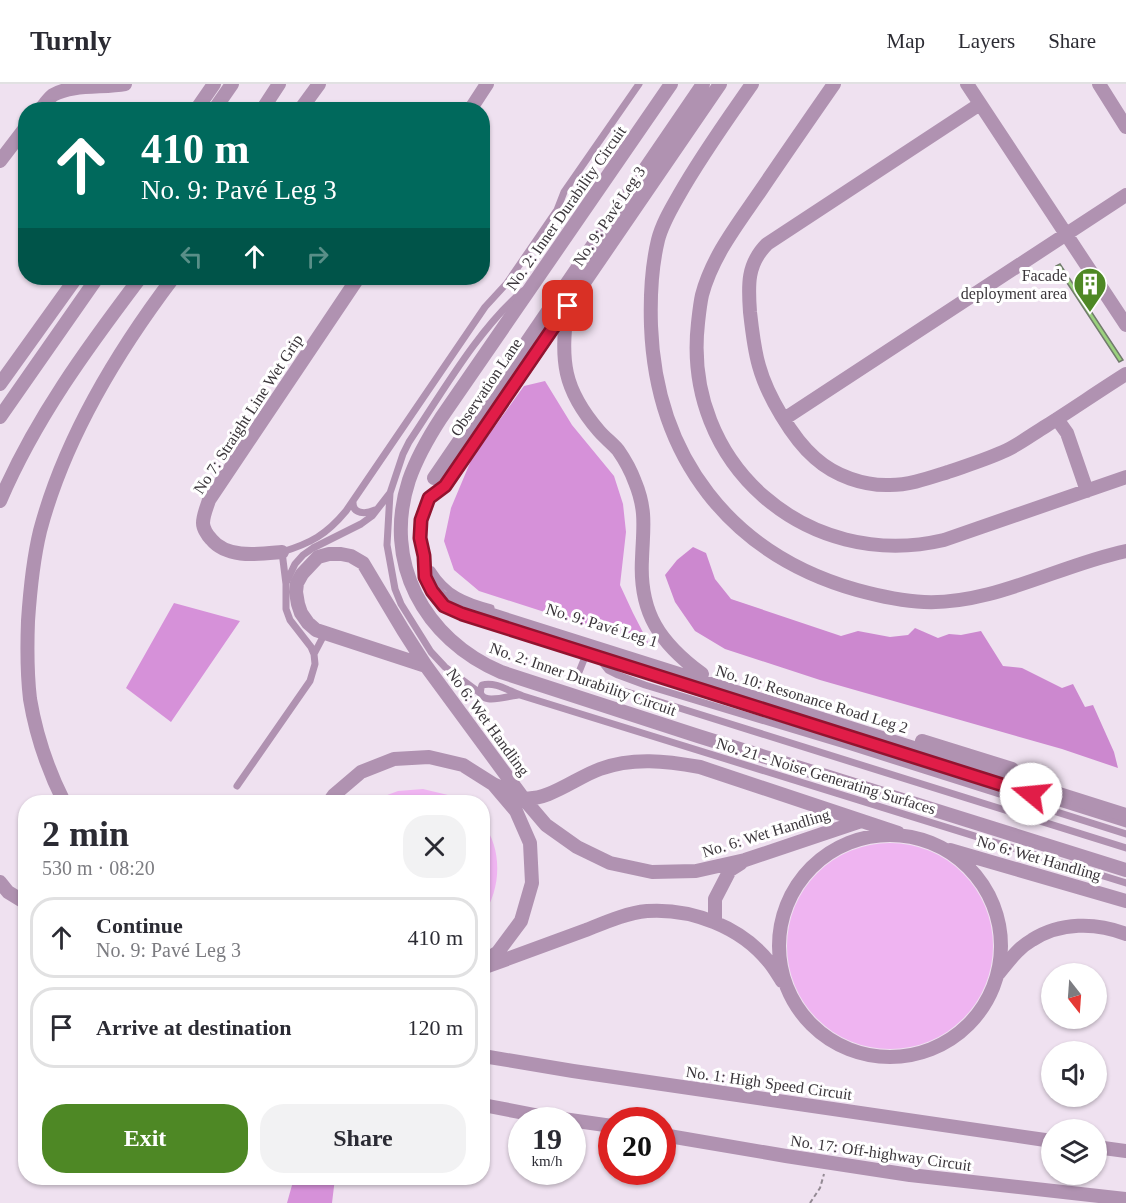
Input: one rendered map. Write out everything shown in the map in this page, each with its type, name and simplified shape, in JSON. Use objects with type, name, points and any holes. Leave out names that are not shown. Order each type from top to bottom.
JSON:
[{"type":"street","points":[[45,102],[58,84]]},
{"type":"street","points":[[46,102],[52,96],[68,89],[125,84]]},
{"type":"street","points":[[202,102],[214,84]]},
{"type":"street","points":[[220,102],[232,84]]},
{"type":"street","points":[[267,102],[279,84]]},
{"type":"street","points":[[306,102],[319,84]]},
{"type":"street","points":[[475,102],[487,84]]},
{"type":"street","name":"No. 2: Inner Durability Circuit","points":[[671,84],[427,439],[417,459],[401,518],[400,536],[407,572],[421,605],[442,633],[473,658],[494,669],[1126,870]]},
{"type":"street","points":[[439,482],[703,84]]},
{"type":"street","name":"No. 9: Pavé Leg 3","points":[[439,482],[568,306],[720,84]]},
{"type":"street","points":[[752,84],[692,172],[669,212],[658,238],[652,268],[651,346],[657,382],[672,431],[687,462],[707,492],[744,531],[794,566],[833,583],[900,600],[938,603],[976,597],[1126,551]]},
{"type":"street","points":[[834,84],[725,242],[710,271],[702,295],[697,341],[697,367],[705,405],[719,441],[748,482],[794,519],[820,532],[864,544],[908,546],[944,540],[1126,477]]},
{"type":"street","points":[[967,84],[1126,325]]},
{"type":"street","points":[[1099,84],[1126,127]]},
{"type":"street","points":[[980,104],[767,244],[759,252],[749,275],[748,293],[754,343],[766,387],[784,419],[816,459],[849,478],[866,483],[888,485],[916,482],[983,460],[1010,448],[1126,374]]},
{"type":"street","points":[[0,161],[18,137]]},
{"type":"street","points":[[784,419],[1126,195]]},
{"type":"street","points":[[0,384],[71,285]]},
{"type":"street","points":[[0,417],[92,285]]},
{"type":"street","points":[[0,501],[20,457],[59,390],[135,285]]},
{"type":"street","points":[[61,795],[36,729],[30,699],[27,631],[33,565],[40,532],[61,469],[78,432],[119,356],[168,285]]},
{"type":"street","name":"No 7: Straight Line Wet Grip","points":[[282,552],[244,553],[219,548],[207,535],[203,525],[205,513],[209,500],[353,285]]},
{"type":"street","points":[[568,306],[564,338],[567,376],[586,416],[618,450],[629,467],[643,504],[641,579],[645,602],[653,624],[667,644],[702,674]]},
{"type":"street","points":[[1057,419],[1067,433],[1087,491]]},
{"type":"street","name":"No 6: Wet Handling","points":[[426,666],[316,630],[308,624],[301,613],[296,592],[297,583],[302,574],[318,557],[330,554],[351,556],[363,563],[426,666],[523,798]]},
{"type":"street","name":"No. 9: Pavé Leg 1","points":[[490,611],[1126,805]]},
{"type":"street","name":"No. 10: Resonance Road Leg 2","points":[[490,611],[1126,815]]},
{"type":"street","name":"No 6: Wet Handling","points":[[334,795],[361,772],[394,759],[429,757],[463,765],[493,784],[516,811],[530,843],[532,883],[521,921],[498,952],[490,957]]},
{"type":"street","name":"No. 6: Wet Handling","points":[[523,798],[537,797],[556,790],[600,769],[634,761],[668,761],[700,767],[906,836]]},
{"type":"street","name":"No. 6: Wet Handling","points":[[493,784],[523,798],[546,825],[577,847],[610,863],[652,872],[696,872],[745,860],[861,821]]},
{"type":"street","name":"No 6: Wet Handling","points":[[1126,901],[906,836],[867,837],[831,852],[802,878],[784,912],[778,950],[786,988],[804,1018],[831,1041],[863,1054],[898,1057],[932,1049],[962,1032],[985,1005],[999,973],[1032,939],[1052,931],[1089,925],[1112,928],[1126,934]]},
{"type":"street","name":"No 6: Wet Handling","points":[[943,848],[973,871],[994,904],[1002,938],[999,973]]},
{"type":"street","points":[[715,922],[715,899],[730,870],[745,860]]},
{"type":"street","points":[[0,882],[8,892],[18,898]]},
{"type":"street","points":[[490,965],[620,917],[646,911],[668,911],[715,922],[735,933],[756,948],[770,963],[786,988]]},
{"type":"street","name":"No. 1: High Speed Circuit","points":[[490,1057],[1041,1139]]},
{"type":"street","points":[[490,1106],[598,1124]]},
{"type":"street","name":"No. 17: Off-highway Circuit","points":[[676,1137],[826,1162],[986,1184],[1096,1199],[1126,1199]]},
{"type":"street","points":[[1107,1148],[1126,1151]]},
{"type":"lane","points":[[237,786],[309,681],[315,664],[311,647],[290,620],[286,609],[282,552],[309,543],[339,519],[485,307],[507,283],[556,210],[564,192],[639,84]]},
{"type":"lane","name":"Observation Lane","points":[[710,84],[445,471],[429,498],[421,520],[420,538],[425,577],[432,591],[444,606],[462,614],[1126,824]]},
{"type":"lane","points":[[519,695],[492,700],[483,697],[445,667],[431,652],[401,604],[391,571],[387,545],[390,493],[409,442],[471,349],[509,303],[534,282]]},
{"type":"lane","points":[[429,498],[439,482]]},
{"type":"lane","points":[[429,498],[439,482]]},
{"type":"lane","points":[[286,584],[295,564],[303,555],[361,524],[372,516],[390,493]]},
{"type":"lane","points":[[352,501],[352,506],[360,513],[377,509]]},
{"type":"lane","points":[[424,556],[448,590],[490,611]]},
{"type":"lane","points":[[314,654],[325,633]]},
{"type":"lane","points":[[587,652],[577,677],[1126,848]]},
{"type":"lane","points":[[596,655],[608,670],[645,685],[1126,834]]},
{"type":"lane","name":"No. 21 - Noise Generating Surfaces","points":[[480,693],[482,685],[487,683],[499,686],[519,695],[1126,883]]},
{"type":"path","points":[[810,1203],[820,1188],[826,1162]]},
{"type":"shaded area","points":[[545,381],[572,425],[614,476],[623,504],[626,532],[620,585],[650,646],[479,591],[454,570],[444,541],[451,508],[472,458],[524,386]]},
{"type":"shaded area","points":[[693,547],[706,553],[715,579],[731,599],[841,636],[858,631],[890,637],[908,635],[915,628],[938,638],[949,634],[961,635],[981,631],[1003,666],[1022,668],[1062,688],[1073,684],[1085,707],[1093,705],[1114,752],[1118,768],[1062,749],[820,680],[725,649],[695,631],[675,602],[665,575],[677,560]]},
{"type":"shaded area","points":[[174,603],[240,621],[171,722],[126,688]]},
{"type":"shaded area","points":[[423,789],[448,795],[387,795],[398,791]]},
{"type":"shaded area","points":[[490,836],[497,857],[490,902]]},
{"type":"shaded area","points":[[890,843],[910,845],[929,851],[963,873],[985,907],[991,926],[993,946],[991,966],[985,985],[963,1019],[929,1041],[910,1047],[890,1049],[870,1047],[851,1041],[817,1019],[795,985],[789,966],[787,946],[789,926],[795,907],[817,873],[851,851],[870,845]]},
{"type":"shaded area","points":[[292,1185],[334,1185],[332,1203],[287,1203]]},
{"type":"building","name":"Facade deployment area","points":[[1060,264],[1123,360],[1119,362],[1056,266]]},
{"type":"place","name":"Facade deployment area","points":[[1090,313]]},
{"type":"route","points":[[568,306],[445,486],[429,498],[421,520],[420,538],[425,577],[432,591],[444,606],[462,614],[1031,794]]}]
